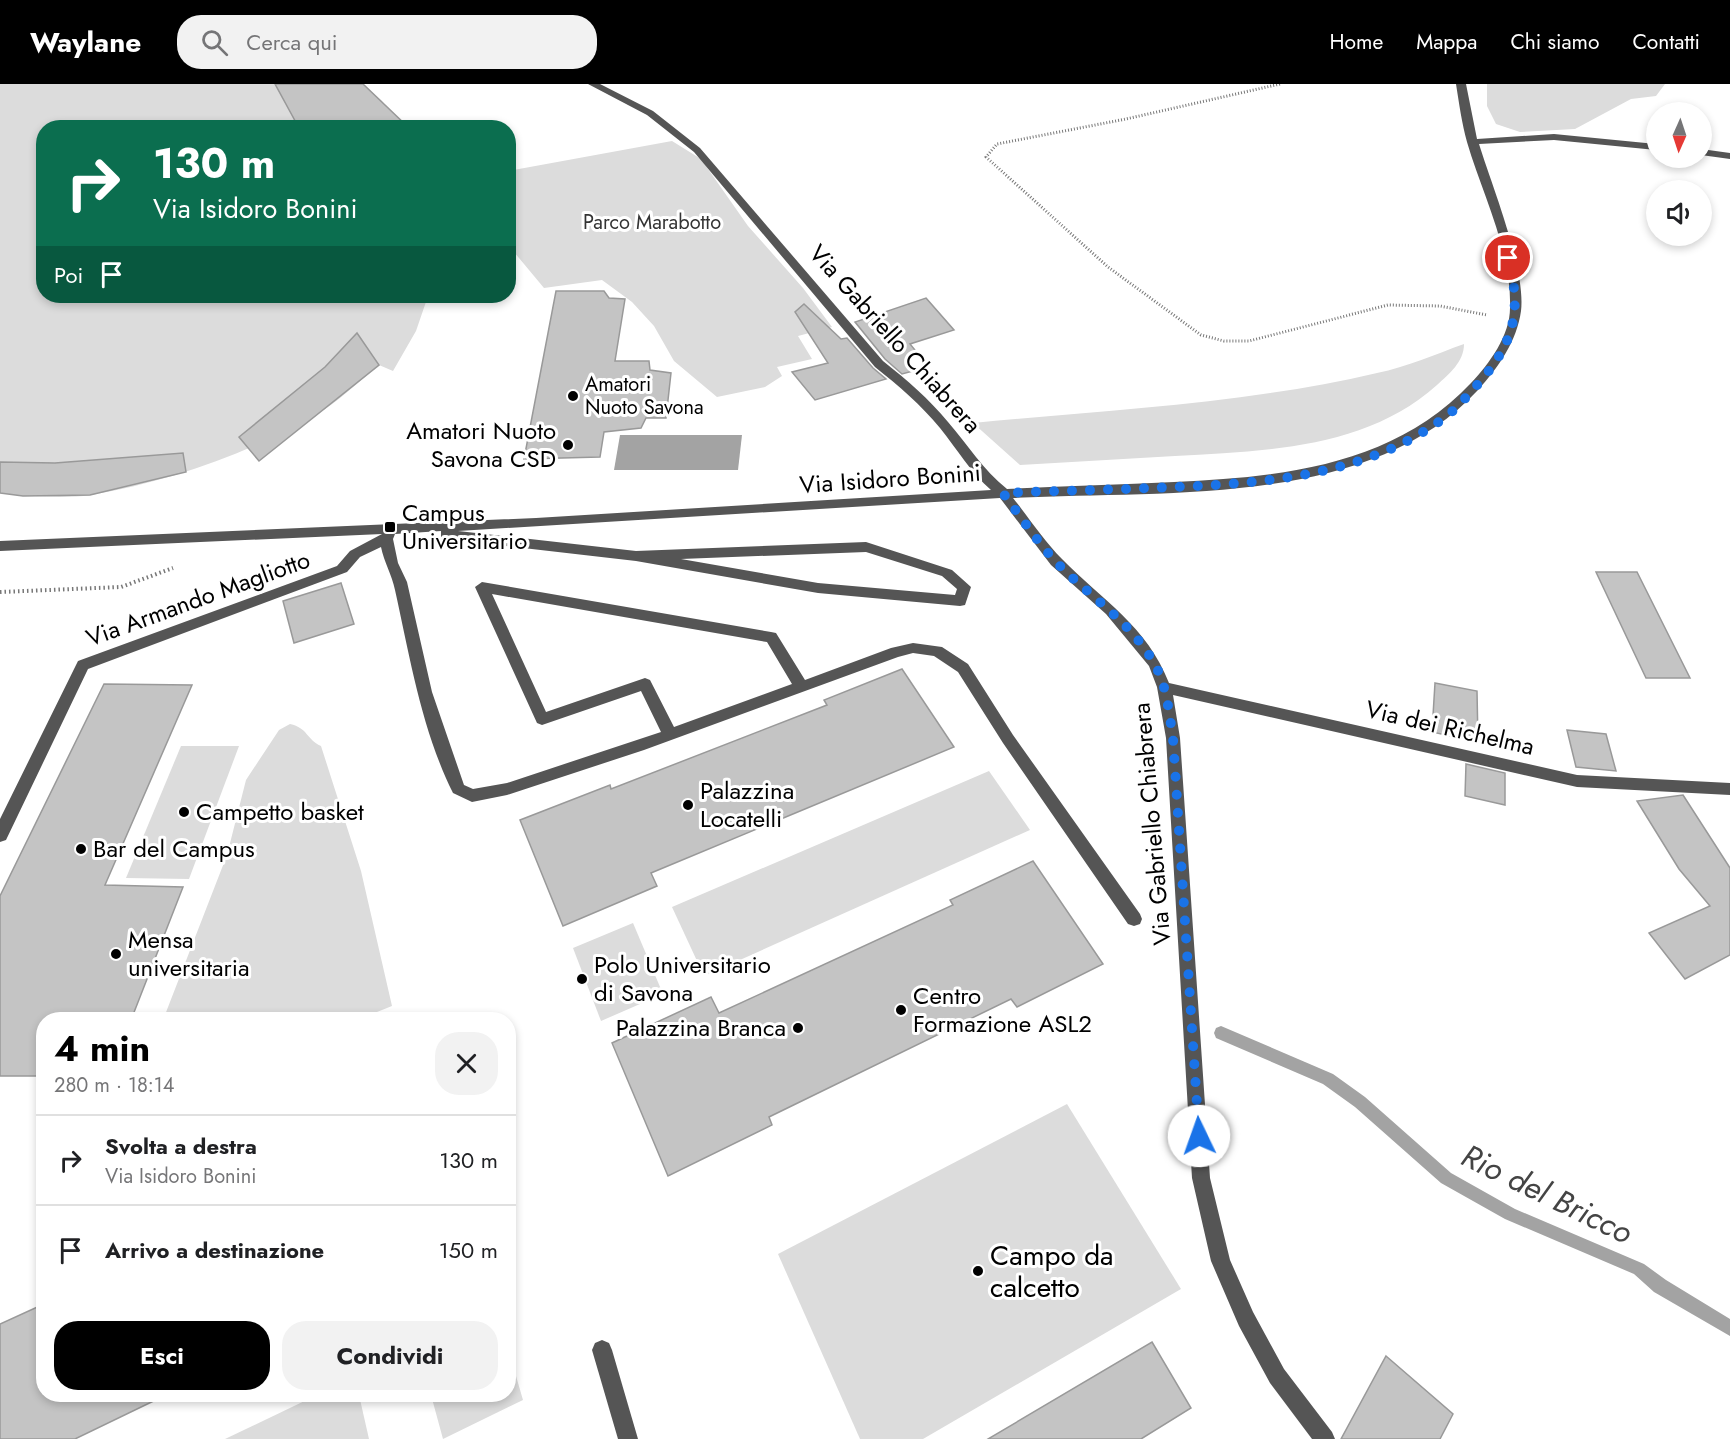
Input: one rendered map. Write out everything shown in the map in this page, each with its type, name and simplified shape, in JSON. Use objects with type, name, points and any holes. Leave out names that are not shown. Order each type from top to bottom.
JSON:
[{"type":"street","name":"Via Gabriello Chiabrera","points":[[593,84],[650,113],[697,150],[879,363],[915,393],[944,424],[985,478],[1003,493],[1056,562],[1111,610],[1128,628],[1155,664],[1164,687],[1174,750],[1201,1178],[1221,1261],[1246,1319],[1277,1376],[1325,1439]]},
{"type":"street","name":"Via Isidoro Bonini","points":[[644,516],[1003,493],[1232,484],[1293,478],[1347,465],[1394,446],[1440,421],[1466,398],[1491,368],[1514,327],[1515,301],[1512,273],[1485,176],[1463,110],[1461,84]]},
{"type":"street","points":[[1472,142],[1554,137],[1646,146]]},
{"type":"street","points":[[1712,154],[1730,156]]},
{"type":"street","name":"Via Armando Magliotto","points":[[0,546],[203,535],[389,534],[644,516]]},
{"type":"street","points":[[636,556],[866,547],[947,573],[964,587],[960,601],[818,588],[636,556],[499,539],[389,534],[391,563],[400,582],[425,692],[458,789],[472,796],[507,789],[914,648],[937,651],[963,668],[1008,739],[1134,919]]},
{"type":"street","name":"Via Armando Magliotto","points":[[0,835],[83,665],[342,569],[355,554],[389,534]]},
{"type":"street","points":[[670,734],[645,684],[542,719],[482,587],[771,637],[801,686]]},
{"type":"street","name":"Via dei Richelma","points":[[1164,687],[1577,781],[1730,789]]},
{"type":"street","points":[[602,1350],[628,1439]]},
{"type":"path","points":[[1280,84],[1126,119],[997,144],[986,157],[1108,267],[1201,335],[1224,341],[1249,341],[1388,305],[1440,306],[1514,320]]},
{"type":"path","points":[[0,592],[120,587],[174,567]]},
{"type":"green space","points":[[0,84],[363,84],[382,101],[397,120],[36,120],[36,303],[426,303],[416,331],[393,371],[379,365],[323,411],[262,443],[206,465],[149,483],[91,495],[46,497],[0,493]]},
{"type":"green space","points":[[1487,84],[1665,84],[1656,96],[1631,99],[1575,129],[1520,132],[1496,124],[1487,106]]},
{"type":"green space","name":"Parco Marabotto","points":[[672,141],[701,159],[748,226],[803,288],[832,327],[798,336],[812,359],[777,367],[782,376],[765,387],[717,397],[674,361],[654,326],[632,302],[602,280],[544,288],[516,254],[516,170]]},
{"type":"green space","points":[[1464,344],[1459,362],[1451,372],[1409,406],[1379,422],[1313,443],[1244,452],[1020,465],[973,423],[1176,405],[1327,384],[1410,364]]},
{"type":"green space","points":[[290,724],[296,726],[321,746],[361,871],[392,1006],[377,1012],[166,1012],[227,855],[246,780],[279,730]]},
{"type":"green space","name":"Campetto basket","points":[[181,746],[239,746],[189,879],[126,878]]},
{"type":"green space","points":[[989,771],[1030,830],[704,976],[672,907]]},
{"type":"green space","points":[[633,923],[663,994],[601,1021],[573,948]]},
{"type":"green space","name":"Campo da calcetto","points":[[1067,1104],[1181,1289],[923,1439],[860,1439],[778,1254]]},
{"type":"green space","points":[[516,1376],[523,1400],[443,1439],[433,1402],[516,1402]]},
{"type":"green space","points":[[302,1402],[361,1402],[369,1439],[225,1439]]},
{"type":"shaded area","points":[[620,435],[742,435],[738,470],[614,470]]},
{"type":"building","points":[[275,84],[363,84],[401,120],[295,120]]},
{"type":"building","name":"Amatori Nuoto Savona","points":[[556,291],[604,291],[609,298],[625,299],[615,361],[649,361],[650,370],[671,373],[666,418],[646,418],[641,428],[604,432],[600,457],[524,459]]},
{"type":"building","points":[[926,298],[954,330],[910,344],[919,355],[910,357],[913,371],[902,374],[885,359],[855,322]]},
{"type":"building","points":[[804,304],[841,339],[847,338],[873,368],[886,379],[815,400],[792,372],[828,363],[795,312]]},
{"type":"building","points":[[357,333],[379,365],[259,461],[239,437],[325,367]]},
{"type":"building","points":[[183,453],[186,472],[90,495],[23,496],[0,493],[0,462],[55,463]]},
{"type":"building","points":[[1596,572],[1637,572],[1690,678],[1646,678]]},
{"type":"building","points":[[341,583],[354,624],[294,643],[283,601]]},
{"type":"building","name":"Palazzina Locatelli","points":[[902,669],[954,747],[651,873],[657,886],[563,926],[520,820],[610,785],[611,789],[827,705],[824,700]]},
{"type":"building","points":[[1435,683],[1477,691],[1478,742],[1432,732]]},
{"type":"building","points":[[104,684],[192,685],[105,885],[183,887],[134,1012],[36,1012],[36,1076],[0,1076],[0,896]]},
{"type":"building","points":[[1567,730],[1606,734],[1616,771],[1576,767]]},
{"type":"building","points":[[1466,764],[1505,773],[1505,805],[1465,796]]},
{"type":"building","points":[[1683,795],[1730,868],[1730,955],[1685,979],[1649,933],[1710,906],[1679,869],[1637,801]]},
{"type":"building","name":"Palazzina Branca","points":[[1033,861],[1103,964],[1017,1007],[1011,999],[769,1117],[772,1125],[668,1176],[612,1043],[711,997],[719,1013],[953,905],[950,900]]},
{"type":"building","points":[[36,1308],[36,1402],[152,1402],[75,1439],[0,1439],[0,1324]]},
{"type":"building","points":[[1152,1342],[1191,1408],[1141,1439],[988,1439]]},
{"type":"building","points":[[1386,1356],[1453,1414],[1440,1439],[1341,1439]]},
{"type":"waterway","name":"Rio del Bricco","points":[[1221,1033],[1328,1079],[1360,1102],[1446,1178],[1510,1214],[1639,1269],[1660,1286],[1730,1328]]},
{"type":"place","name":"Amatori Nuoto Savona","points":[[573,396]]},
{"type":"place","name":"Amatori Nuoto Savona CSD","points":[[568,445]]},
{"type":"place","name":"Campus Universitario","points":[[390,527]]},
{"type":"place","name":"Palazzina Locatelli","points":[[688,805]]},
{"type":"place","name":"Campetto basket","points":[[184,812]]},
{"type":"place","name":"Bar del Campus","points":[[81,849]]},
{"type":"place","name":"Mensa universitaria","points":[[116,954]]},
{"type":"place","name":"Polo Universitario di Savona","points":[[582,979]]},
{"type":"place","name":"Centro Formazione ASL2","points":[[901,1010]]},
{"type":"place","name":"Palazzina Branca","points":[[798,1028]]},
{"type":"place","name":"Campo da calcetto","points":[[978,1271]]},
{"type":"route","points":[[1199,1136],[1173,738],[1164,687],[1155,664],[1128,628],[1056,562],[1003,493],[1232,484],[1293,478],[1347,465],[1394,446],[1440,421],[1466,398],[1491,368],[1514,327],[1515,301],[1508,258]]}]
